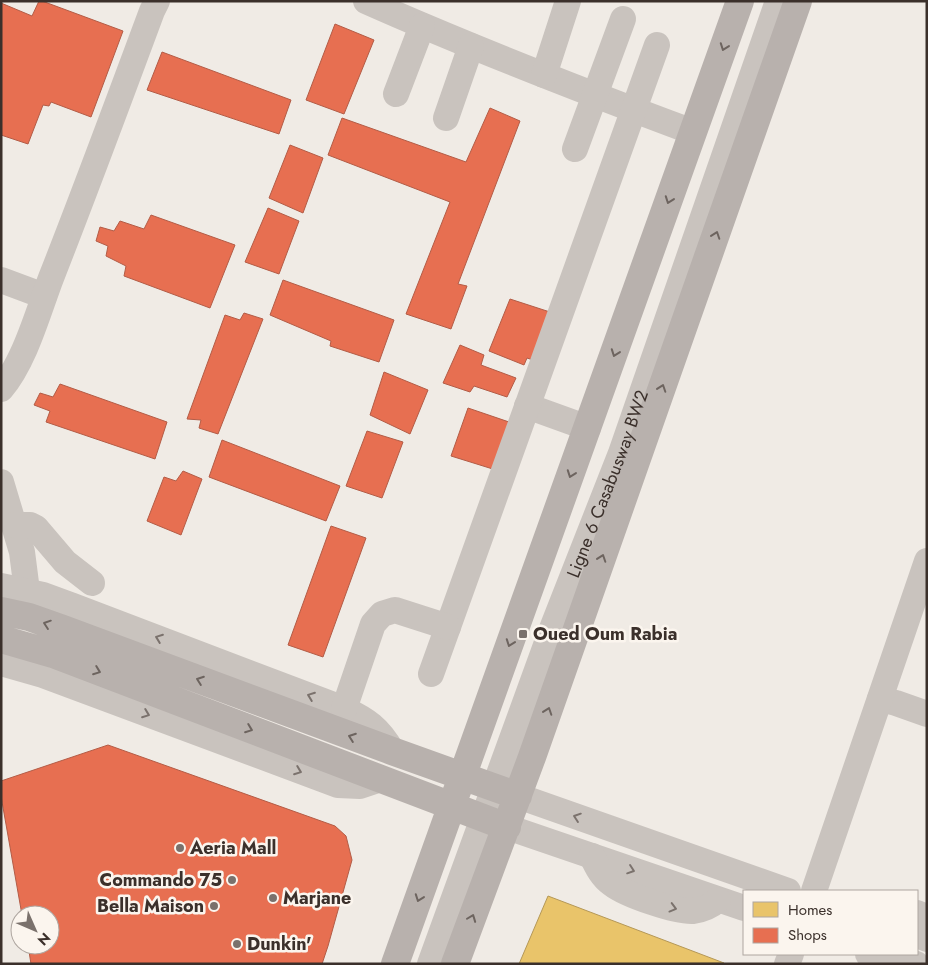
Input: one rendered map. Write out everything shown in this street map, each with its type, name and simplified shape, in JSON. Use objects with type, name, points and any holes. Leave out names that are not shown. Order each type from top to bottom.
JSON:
[{"type":"main road","points":[[395,964],[740,1]]},
{"type":"main road","points":[[455,964],[495,822],[798,1]]},
{"type":"main road","points":[[1,611],[63,629],[507,792]]},
{"type":"main road","points":[[1,639],[53,654],[495,822]]},
{"type":"street","points":[[1,389],[13,373],[44,296],[157,1]]},
{"type":"street","points":[[366,1],[422,26],[594,96],[693,132]]},
{"type":"street","points":[[544,75],[568,1]]},
{"type":"street","name":"Ligne 6 Casabusway BW2","points":[[507,792],[553,626],[621,453],[778,1]]},
{"type":"street","points":[[575,149],[623,19]]},
{"type":"street","points":[[396,94],[422,26]]},
{"type":"street","points":[[446,118],[471,46]]},
{"type":"street","points":[[431,674],[657,46]]},
{"type":"street","points":[[1,280],[44,296]]},
{"type":"street","points":[[527,406],[588,428]]},
{"type":"street","points":[[1,482],[14,525],[11,551],[27,591]]},
{"type":"street","points":[[14,525],[36,528],[66,562],[92,583]]},
{"type":"street","points":[[814,890],[927,561]]},
{"type":"street","points":[[1,586],[27,591],[82,609],[344,709],[368,721],[378,730],[392,751]]},
{"type":"street","points":[[344,709],[373,624],[382,614],[395,610],[448,627]]},
{"type":"street","points":[[1,663],[43,675],[338,785],[360,786],[381,779]]},
{"type":"street","points":[[880,699],[927,714]]},
{"type":"street","points":[[507,792],[785,890]]},
{"type":"street","points":[[430,964],[495,822],[743,908]]},
{"type":"street","points":[[892,955],[916,964]]},
{"type":"building: Homes","points":[[548,896],[724,963],[519,964]]},
{"type":"building: Shops","points":[[39,1],[123,31],[91,117],[51,102],[49,106],[43,105],[28,144],[1,135],[1,3],[32,16]]},
{"type":"building: Shops","points":[[335,24],[374,40],[344,114],[306,100]]},
{"type":"building: Shops","points":[[162,52],[291,100],[279,134],[147,90]]},
{"type":"building: Shops","points":[[490,108],[520,121],[458,284],[467,286],[451,329],[406,314],[450,202],[328,155],[342,118],[466,162]]},
{"type":"building: Shops","points":[[290,145],[323,158],[303,213],[269,198]]},
{"type":"building: Shops","points":[[268,208],[299,221],[279,274],[245,262]]},
{"type":"building: Shops","points":[[151,215],[235,245],[210,308],[124,276],[126,266],[106,256],[108,246],[96,241],[100,227],[114,231],[120,221],[144,229]]},
{"type":"building: Shops","points":[[283,280],[394,320],[379,362],[330,346],[331,341],[270,315]]},
{"type":"building: Shops","points":[[510,299],[553,313],[536,361],[527,358],[524,365],[489,351]]},
{"type":"building: Shops","points":[[244,313],[263,319],[218,434],[199,428],[201,420],[187,419],[225,315],[240,320]]},
{"type":"building: Shops","points":[[460,345],[484,355],[481,365],[516,378],[507,397],[474,386],[470,392],[443,383]]},
{"type":"building: Shops","points":[[384,372],[428,390],[410,434],[370,415]]},
{"type":"building: Shops","points":[[60,384],[167,422],[155,459],[46,422],[50,411],[34,405],[40,393],[53,397]]},
{"type":"building: Shops","points":[[468,408],[512,423],[496,470],[451,456]]},
{"type":"building: Shops","points":[[367,431],[403,442],[382,498],[346,486]]},
{"type":"building: Shops","points":[[222,440],[340,486],[326,521],[209,477]]},
{"type":"building: Shops","points":[[183,471],[202,479],[181,535],[147,521],[164,477],[176,481]]},
{"type":"building: Shops","points":[[331,526],[366,538],[323,657],[288,645]]},
{"type":"building: Shops","name":"Aeria Mall","points":[[108,745],[335,826],[346,836],[352,860],[322,964],[31,964],[30,955],[60,955],[60,905],[20,905],[1,796],[1,781]]},
{"type":"place","name":"Oued Oum Rabia","points":[[523,634]]},
{"type":"place","name":"Aeria Mall","points":[[180,848]]},
{"type":"place","name":"Commando 75","points":[[232,880]]},
{"type":"place","name":"Marjane","points":[[273,898]]},
{"type":"place","name":"Bella Maison","points":[[214,906]]},
{"type":"place","name":"Dunkin'","points":[[237,944]]}]
